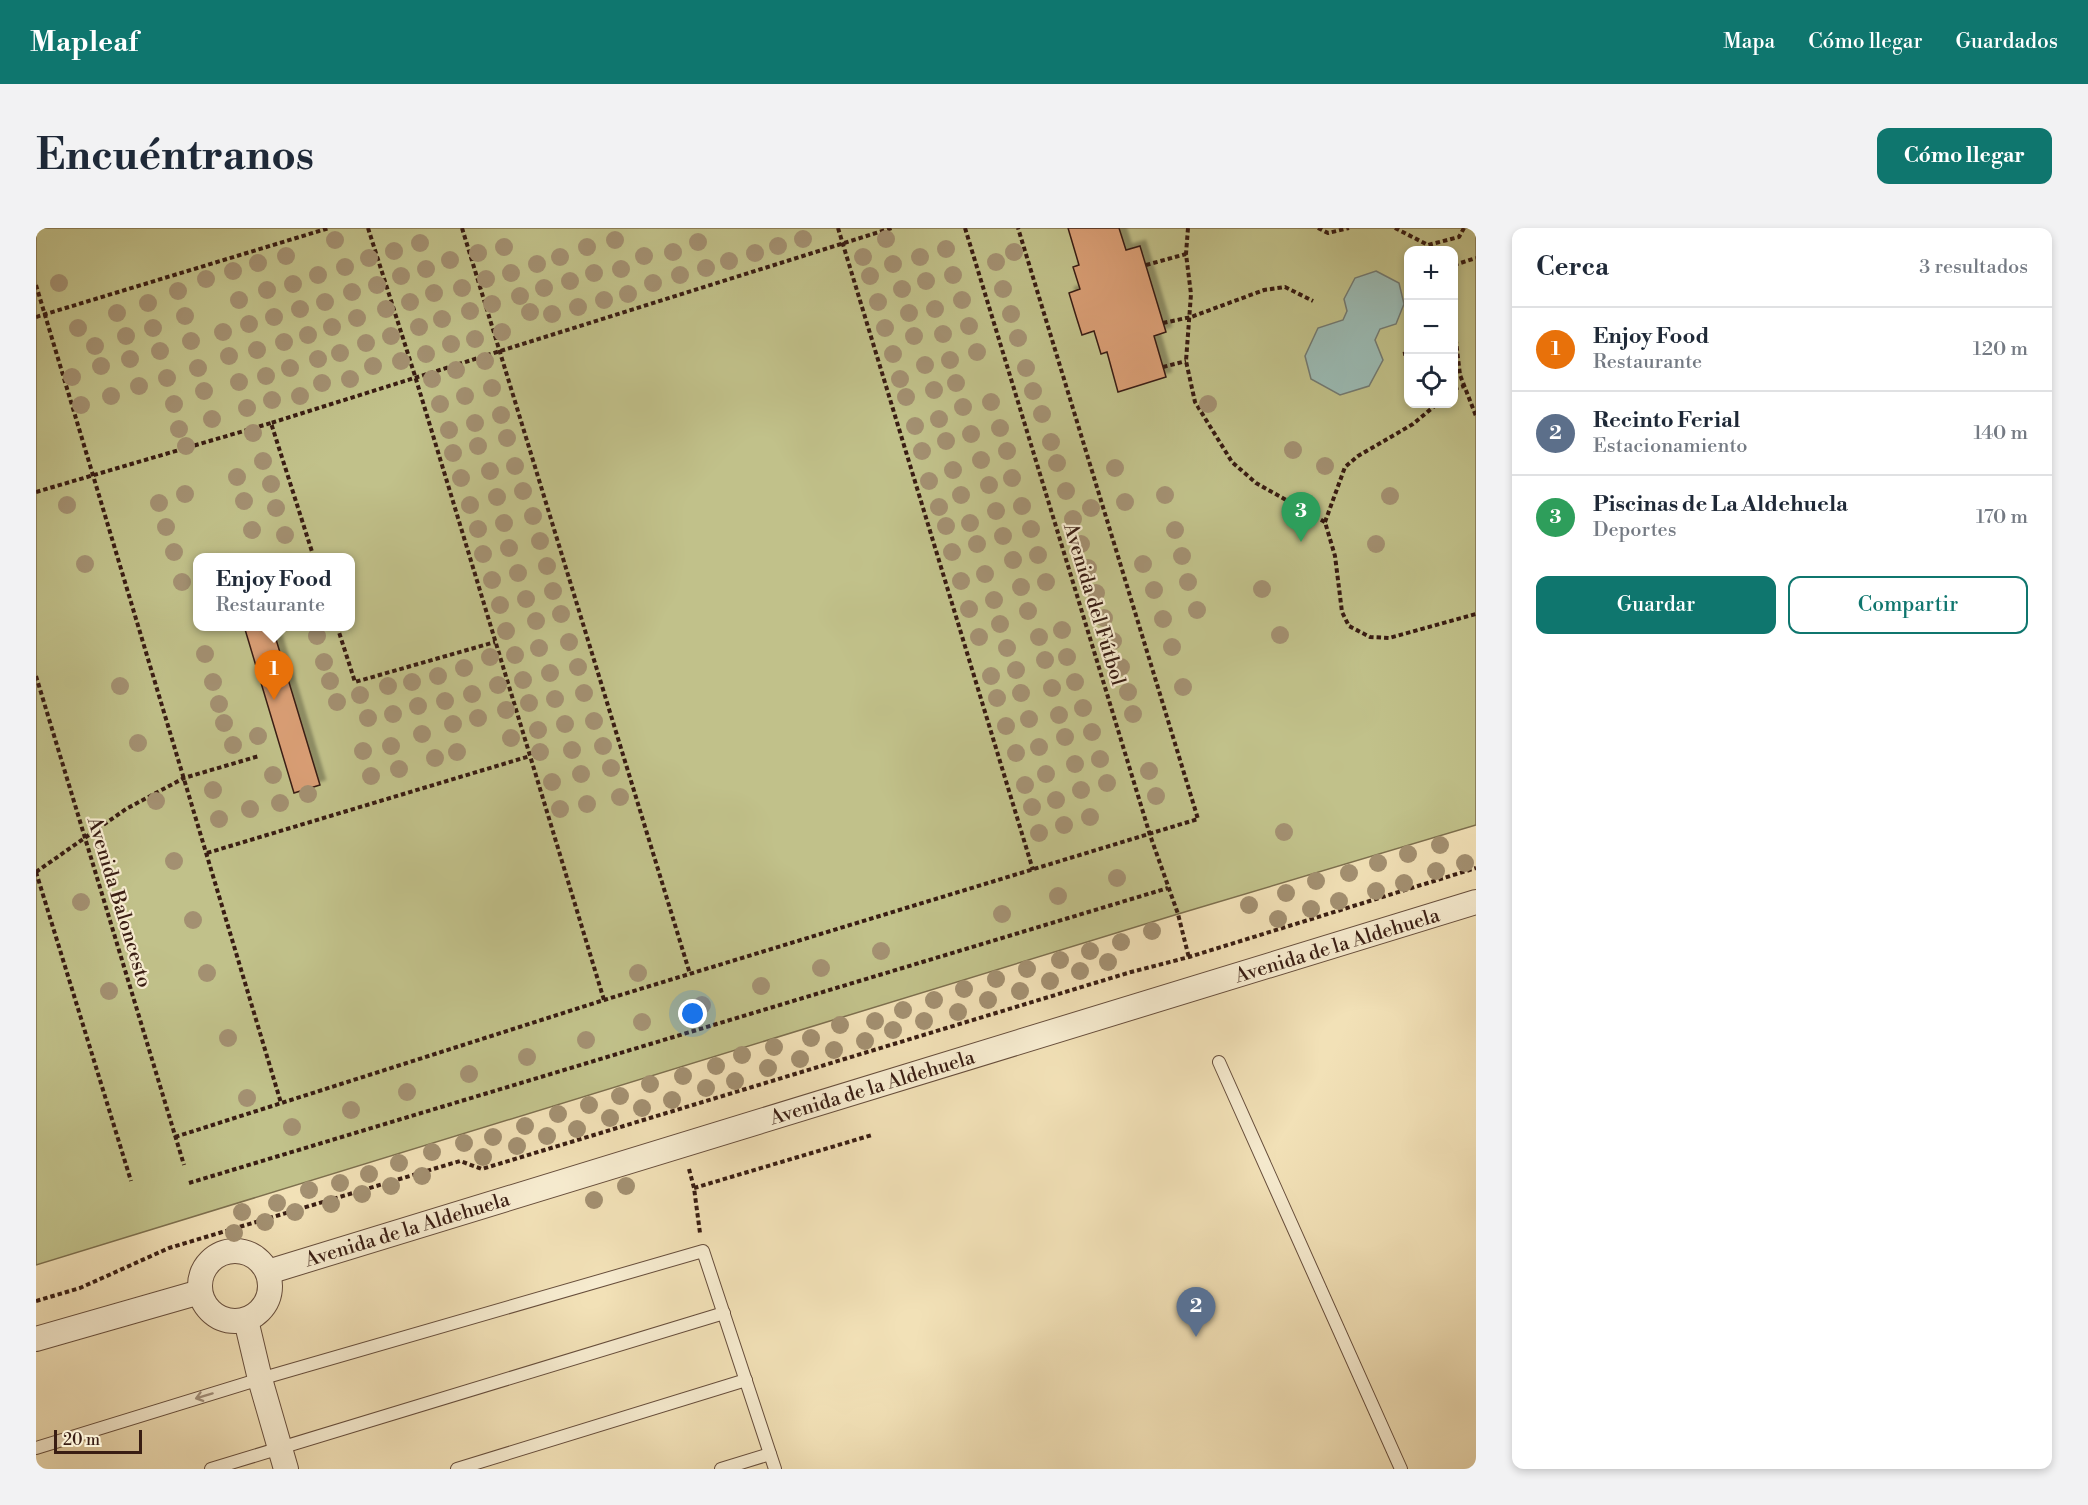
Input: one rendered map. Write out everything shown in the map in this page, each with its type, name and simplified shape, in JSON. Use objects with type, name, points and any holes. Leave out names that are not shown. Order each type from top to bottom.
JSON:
[{"type":"street","name":"Avenida de la Aldehuela","points":[[267,1272],[1476,902]]},
{"type":"street","points":[[227,1252],[243,1252],[258,1259],[267,1272],[270,1291],[262,1309],[246,1320],[226,1320],[209,1310],[200,1292],[200,1279],[205,1268],[213,1258],[227,1252]]},
{"type":"street","points":[[36,1339],[200,1292]]},
{"type":"street","points":[[246,1320],[283,1458]]},
{"type":"lane","points":[[1219,1062],[1401,1469]]},
{"type":"lane","points":[[36,1448],[260,1379],[703,1251],[775,1469]]},
{"type":"lane","points":[[211,1469],[283,1458],[724,1312]]},
{"type":"lane","points":[[457,1469],[746,1380]]},
{"type":"lane","points":[[721,1469],[770,1454]]},
{"type":"path","points":[[36,317],[329,228]]},
{"type":"path","points":[[368,228],[604,1000]]},
{"type":"path","points":[[462,228],[690,974]]},
{"type":"path","points":[[838,228],[1033,870]]},
{"type":"path","points":[[36,492],[271,423],[892,228]]},
{"type":"path","name":"Avenida del Fútbol","points":[[965,228],[1150,836],[1178,914],[1198,988]]},
{"type":"path","name":"Avenida del Fútbol","points":[[1018,228],[1198,819],[1150,836]]},
{"type":"path","points":[[1188,228],[1186,254],[1191,294],[1191,317],[1186,361],[1195,402],[1232,462],[1256,483],[1324,522]]},
{"type":"path","points":[[1318,228],[1328,233],[1349,228]]},
{"type":"path","points":[[1395,228],[1428,245],[1459,237],[1464,228]]},
{"type":"path","points":[[1146,265],[1186,254]]},
{"type":"path","points":[[1458,265],[1476,258]]},
{"type":"path","points":[[36,285],[281,1103]]},
{"type":"path","points":[[1163,323],[1191,317],[1264,290],[1285,287],[1313,302]]},
{"type":"path","points":[[1456,354],[1460,375],[1476,416]]},
{"type":"path","points":[[1163,367],[1186,361]]},
{"type":"path","points":[[1458,388],[1464,386]]},
{"type":"path","points":[[1432,408],[1413,424],[1358,456],[1345,467],[1324,522],[1335,556],[1341,612],[1349,626],[1370,637],[1389,638],[1476,614]]},
{"type":"path","points":[[271,423],[312,553]]},
{"type":"path","points":[[338,631],[355,682],[495,642]]},
{"type":"path","name":"Avenida Baloncesto","points":[[36,676],[184,1165]]},
{"type":"path","points":[[130,1181],[36,872],[126,809],[184,778],[259,756]]},
{"type":"path","points":[[207,853],[530,756]]},
{"type":"path","points":[[175,1137],[604,1000],[1150,836]]},
{"type":"path","points":[[36,1301],[80,1288],[169,1248],[243,1225],[460,1161],[482,1169],[1131,972],[1189,957],[1476,868]]},
{"type":"path","points":[[189,1183],[1168,888]]},
{"type":"path","points":[[694,1188],[872,1135]]},
{"type":"path","points":[[682,1145],[694,1188],[703,1251]]},
{"type":"green space","points":[[36,228],[1476,228],[1476,825],[1178,914],[36,1265]]},
{"type":"water","points":[[1376,271],[1399,283],[1404,304],[1396,324],[1380,329],[1375,340],[1383,360],[1369,386],[1340,395],[1311,379],[1305,356],[1318,328],[1343,320],[1347,311],[1344,299],[1355,278]]},
{"type":"building","points":[[1068,228],[1119,228],[1126,250],[1140,246],[1166,332],[1154,336],[1166,377],[1118,392],[1107,352],[1101,354],[1094,331],[1082,335],[1076,316],[1069,293],[1080,289],[1073,267],[1079,265]]},
{"type":"building","points":[[245,631],[274,631],[320,785],[294,793]]},
{"type":"place","name":"Piscinas de La Aldehuela","points":[[1301,542]]},
{"type":"place","name":"Enjoy Food","points":[[274,700]]},
{"type":"place","name":"Recinto Ferial","points":[[1196,1337]]}]
